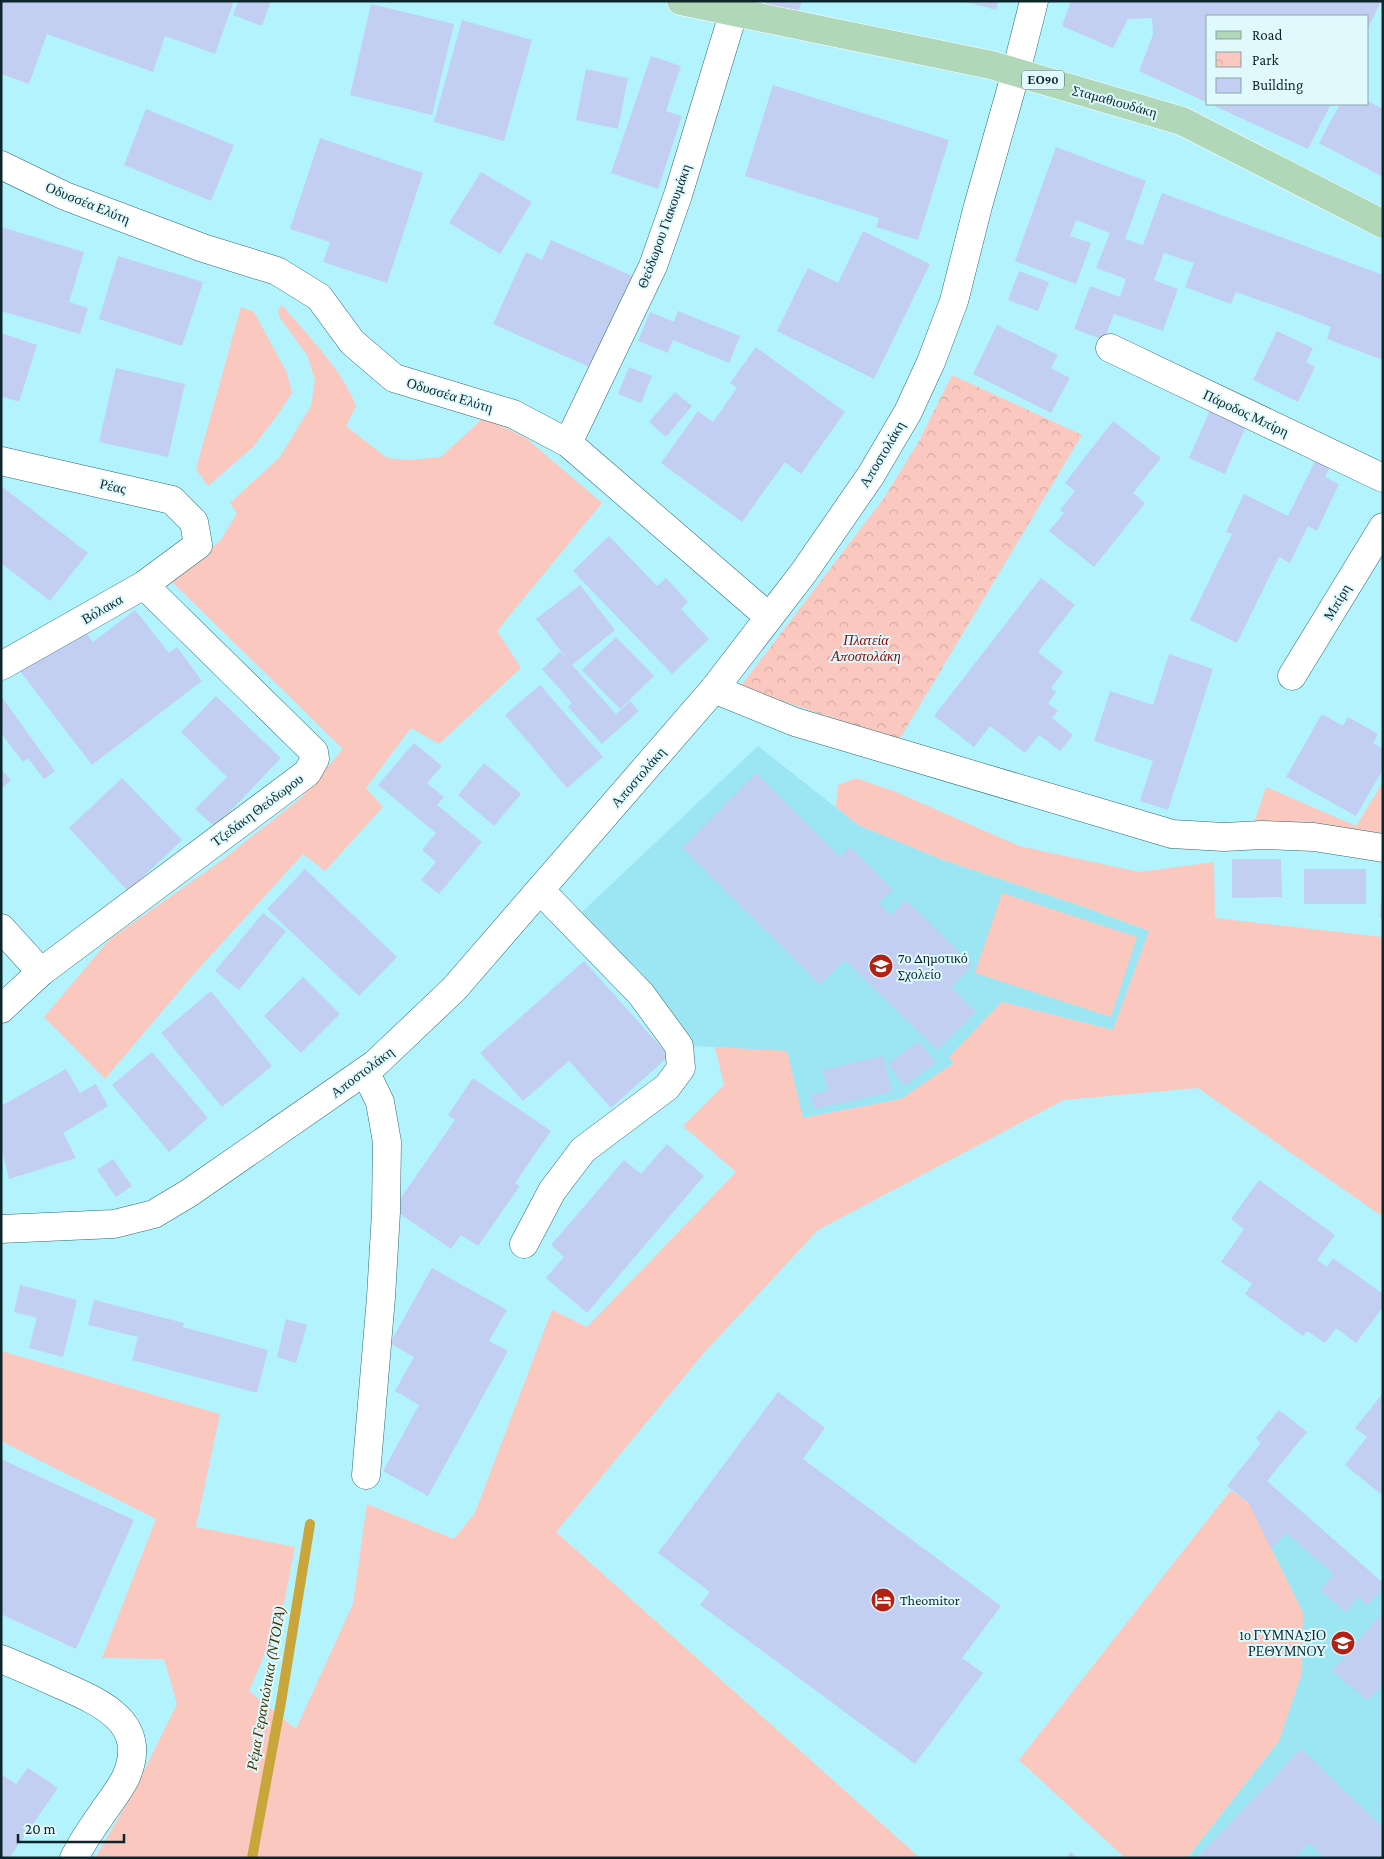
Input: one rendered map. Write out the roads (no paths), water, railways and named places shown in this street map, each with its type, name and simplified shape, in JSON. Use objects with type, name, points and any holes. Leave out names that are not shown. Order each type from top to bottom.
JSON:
[{"type":"main road","name":"Σταμαθιουδάκη","points":[[681,1],[735,7],[991,65],[1182,121],[1383,224]]},
{"type":"street","name":"Αποστολάκη","points":[[1,1229],[114,1224],[154,1214],[189,1193],[263,1143],[365,1071],[396,1046],[454,989],[714,690],[838,524],[871,475],[908,412],[931,362],[954,301],[1034,1]]},
{"type":"street","name":"Θεόδωρου Γιακουμάκη","points":[[568,442],[653,266],[678,195],[735,7]]},
{"type":"street","name":"Οδυσσέα Ελύτη","points":[[1,165],[65,196],[203,248],[277,272],[319,298],[352,342],[394,378],[513,414],[568,442],[770,617]]},
{"type":"street","name":"Πάροδος Μπίρη","points":[[1110,348],[1383,478]]},
{"type":"street","name":"Ρέας","points":[[1,461],[172,500],[194,522],[198,544]]},
{"type":"street","name":"Μπίρη","points":[[1292,676],[1383,527]]},
{"type":"street","name":"Βόλακα","points":[[1,666],[144,585],[198,544]]},
{"type":"street","name":"Τζεδάκη Θεόδωρου","points":[[1,1009],[42,972],[307,773],[315,758],[314,752],[144,585]]},
{"type":"street","points":[[714,690],[795,722],[1172,834],[1224,837],[1262,835],[1314,837],[1383,848]]},
{"type":"street","points":[[524,1244],[552,1191],[583,1150],[667,1087],[681,1068],[679,1046],[641,994],[540,890]]},
{"type":"street","points":[[1,928],[42,972]]},
{"type":"street","points":[[365,1071],[380,1102],[387,1142],[386,1212],[381,1297],[366,1475]]},
{"type":"street","points":[[1,1659],[88,1697],[111,1711],[120,1720],[132,1741],[130,1764],[120,1789],[74,1858]]},
{"type":"waterway","name":"Ρέμα Γερανιώτικα (ΝΤΟΓΑ)","points":[[252,1858],[281,1702],[310,1524]]},
{"type":"place","name":"7ο Δημοτικό Σχολείο","points":[[881,966]]},
{"type":"place","name":"Theomitor","points":[[883,1600]]},
{"type":"place","name":"1ο ΓΥΜΝΑΣΙΟ ΡΕΘΥΜΝΟΥ","points":[[1343,1643]]},
{"type":"park label","name":"Πλατεία Αποστολάκη","points":[[866,648]]}]
